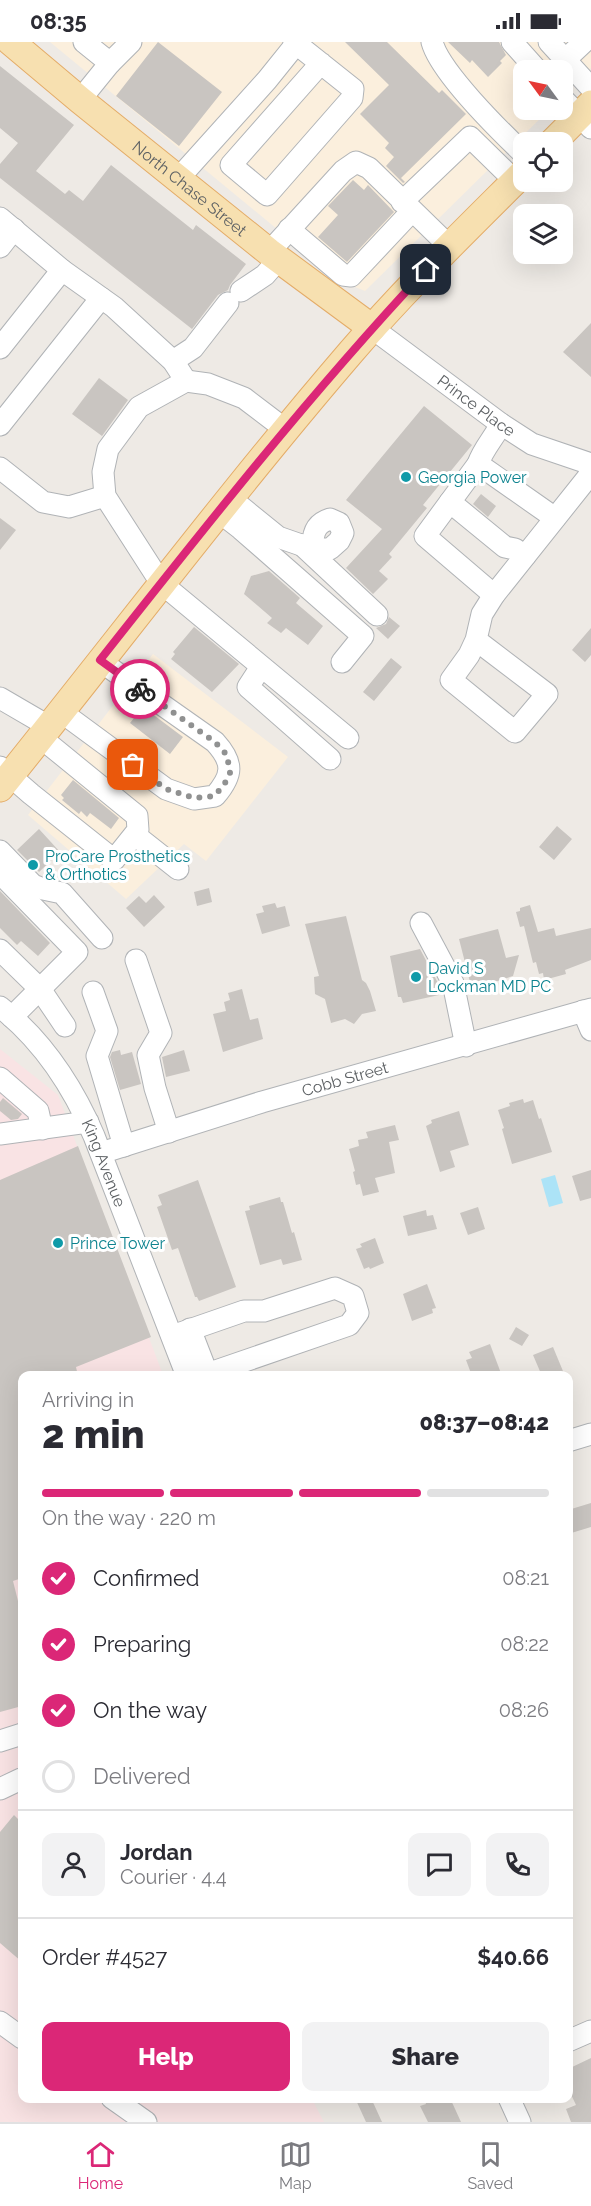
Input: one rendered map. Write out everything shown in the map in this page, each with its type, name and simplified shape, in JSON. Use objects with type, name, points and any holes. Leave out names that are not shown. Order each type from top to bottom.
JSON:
[{"type":"main road","name":"North Chase Street","points":[[11,42],[274,256],[372,328]]},
{"type":"main road","points":[[562,132],[581,112]]},
{"type":"main road","points":[[3,777],[50,724],[224,505],[372,328],[513,182]]},
{"type":"street","points":[[84,42],[110,63]]},
{"type":"street","points":[[80,100],[110,63],[131,42]]},
{"type":"street","points":[[432,42],[435,54],[513,142]]},
{"type":"street","points":[[512,42],[528,60]]},
{"type":"street","points":[[549,42],[566,60],[584,42]]},
{"type":"street","points":[[178,179],[267,80],[295,43],[321,63],[353,89],[352,98],[267,195],[231,165],[321,63]]},
{"type":"street","points":[[573,68],[591,88]]},
{"type":"street","points":[[289,229],[343,276],[351,276],[407,206],[470,137],[513,171]]},
{"type":"street","points":[[173,361],[193,348],[234,297],[265,274],[289,229],[343,171],[356,162],[369,168],[449,246]]},
{"type":"street","points":[[0,247],[7,224],[62,270],[114,307],[173,361],[186,381]]},
{"type":"street","points":[[0,348],[62,270]]},
{"type":"street","points":[[0,425],[101,297]]},
{"type":"street","name":"Prince Place","points":[[372,328],[501,424],[532,444],[591,466]]},
{"type":"street","points":[[286,430],[244,398],[208,384],[186,381],[139,407],[108,449],[103,472],[105,496],[161,583],[348,738]]},
{"type":"street","points":[[494,595],[424,536],[478,464],[482,453],[496,435],[501,424]]},
{"type":"street","points":[[478,464],[555,518]]},
{"type":"street","points":[[476,640],[547,694],[515,732],[451,680],[469,656],[476,640],[482,614],[494,595],[588,477],[591,466]]},
{"type":"street","points":[[0,468],[43,502],[69,507],[105,496]]},
{"type":"street","points":[[450,502],[505,547],[514,549],[525,556]]},
{"type":"street","points":[[224,505],[278,537],[307,544],[377,615]]},
{"type":"street","points":[[224,505],[241,529],[363,636],[342,662]]},
{"type":"street","points":[[0,698],[166,789],[194,798],[214,796],[224,785],[230,773],[227,755],[215,742],[100,660]]},
{"type":"street","points":[[261,667],[248,687],[330,759]]},
{"type":"street","points":[[3,777],[114,860],[138,830],[136,816],[50,724]]},
{"type":"street","points":[[135,835],[178,869]]},
{"type":"street","points":[[0,851],[33,885],[62,893],[102,938]]},
{"type":"street","points":[[0,873],[77,952],[40,989],[6,1012]]},
{"type":"street","points":[[422,923],[453,983],[466,1046]]},
{"type":"street","points":[[0,950],[40,989],[64,1026]]},
{"type":"street","points":[[136,960],[161,1033],[148,1054],[155,1088],[169,1132]]},
{"type":"street","points":[[93,992],[107,1031],[97,1056],[124,1146]]},
{"type":"street","name":"King Avenue","points":[[6,1012],[45,1051],[77,1100],[196,1371]]},
{"type":"street","name":"Cobb Street","points":[[100,1154],[262,1102],[466,1046],[588,1017]]},
{"type":"street","points":[[0,1078],[38,1111],[42,1129]]},
{"type":"street","points":[[3,1139],[42,1129],[88,1122]]},
{"type":"street","points":[[181,1332],[244,1311],[264,1311],[335,1288],[353,1296],[358,1313],[349,1325],[210,1371]]},
{"type":"street","points":[[573,1439],[591,1434]]},
{"type":"street","points":[[0,1741],[18,1735]]},
{"type":"street","points":[[0,1790],[18,1781]]},
{"type":"street","points":[[0,2022],[18,2035]]},
{"type":"street","points":[[573,2039],[591,2031]]},
{"type":"street","points":[[119,2103],[146,2122]]},
{"type":"street","points":[[511,2103],[520,2122]]},
{"type":"shaded area","points":[[50,42],[591,42],[591,68],[573,86],[573,60],[513,60],[513,120],[539,120],[527,132],[513,132],[513,145],[365,291],[340,281]]},
{"type":"shaded area","points":[[153,654],[288,757],[206,861],[184,844],[126,899],[28,815]]},
{"type":"shaded area","points":[[0,1049],[58,1095],[162,1371],[18,1371],[18,2103],[314,2103],[324,2122],[0,2122]]},
{"type":"water","points":[[555,1175],[563,1203],[549,1207],[541,1179]]},
{"type":"building","points":[[158,42],[222,92],[179,146],[116,96]]},
{"type":"building","points":[[345,42],[387,42],[439,93],[442,90],[466,114],[401,178],[405,182],[403,183],[386,166],[394,157],[385,148],[389,143],[360,114],[389,85]]},
{"type":"building","points":[[448,42],[499,42],[506,55],[500,61],[502,63],[488,77],[472,60],[470,63]]},
{"type":"building","points":[[0,66],[74,125],[36,171],[65,194],[69,190],[83,201],[111,165],[193,230],[196,225],[246,264],[228,290],[218,295],[192,329],[0,178],[0,164],[18,143],[0,128]]},
{"type":"building","points":[[353,180],[364,190],[368,185],[394,212],[347,262],[318,237],[338,215],[328,206]]},
{"type":"building","points":[[591,323],[591,377],[563,352]]},
{"type":"building","points":[[99,378],[128,400],[102,436],[72,414]]},
{"type":"building","name":"Georgia Power","points":[[424,406],[472,445],[423,505],[427,508],[389,554],[392,557],[379,571],[388,579],[373,594],[346,568],[382,529],[346,500]]},
{"type":"building","points":[[481,494],[496,506],[488,517],[473,504]]},
{"type":"building","points":[[0,518],[16,530],[0,550]]},
{"type":"building","points":[[269,571],[300,598],[296,603],[323,626],[308,645],[286,628],[281,633],[267,623],[272,618],[244,594],[251,576]]},
{"type":"building","points":[[389,617],[400,626],[388,639],[376,628],[386,624]]},
{"type":"building","points":[[194,627],[239,664],[212,692],[171,659],[175,654],[173,652]]},
{"type":"building","points":[[591,628],[591,655],[585,662],[572,650]]},
{"type":"building","points":[[391,658],[402,667],[374,701],[363,692]]},
{"type":"building","points":[[143,707],[183,737],[170,754],[130,723]]},
{"type":"building","points":[[73,780],[119,818],[111,829],[90,813],[87,817],[81,811],[79,814],[62,800],[64,798],[61,795]]},
{"type":"building","points":[[557,826],[572,839],[554,860],[539,847]]},
{"type":"building","name":"ProCare Prosthetics & Orthotics","points":[[39,829],[60,852],[39,872],[17,850]]},
{"type":"building","points":[[209,888],[212,902],[197,906],[194,892]]},
{"type":"building","points":[[0,891],[50,943],[38,956],[21,941],[17,945],[0,928]]},
{"type":"building","points":[[154,895],[165,907],[144,927],[126,908],[139,896],[146,903]]},
{"type":"building","points":[[275,903],[277,908],[285,906],[290,926],[262,934],[256,914],[264,912],[262,906]]},
{"type":"building","points":[[530,905],[538,932],[554,928],[556,936],[591,928],[591,960],[565,970],[566,974],[544,980],[543,973],[539,974],[536,962],[533,963],[524,926],[520,927],[516,912]]},
{"type":"building","points":[[346,916],[362,980],[370,991],[376,1011],[362,1014],[354,1024],[345,1019],[331,1023],[325,999],[315,994],[314,977],[319,976],[305,924]]},
{"type":"building","points":[[498,929],[506,958],[519,955],[513,976],[476,988],[474,981],[470,982],[459,939]]},
{"type":"building","name":"David S Lockman MD PC","points":[[420,949],[439,985],[439,995],[403,1003],[401,997],[398,997],[390,956]]},
{"type":"building","points":[[242,989],[250,1020],[258,1018],[263,1039],[223,1052],[213,1014],[226,1011],[224,1002],[230,1000],[228,993]]},
{"type":"building","points":[[120,1050],[121,1055],[132,1052],[141,1084],[120,1090],[110,1057],[112,1052]]},
{"type":"building","points":[[184,1050],[190,1071],[166,1077],[162,1057]]},
{"type":"building","points":[[3,1098],[22,1114],[18,1119],[11,1120],[0,1111],[0,1102]]},
{"type":"building","points":[[523,1099],[524,1103],[533,1100],[552,1152],[512,1164],[498,1110],[510,1106],[509,1103]]},
{"type":"building","points":[[459,1111],[469,1145],[450,1151],[455,1167],[440,1172],[426,1126],[432,1123],[431,1120]]},
{"type":"building","points":[[395,1125],[399,1140],[389,1142],[395,1173],[375,1178],[379,1192],[363,1196],[360,1184],[356,1185],[349,1149],[359,1146],[358,1140],[368,1138],[366,1132]]},
{"type":"building","name":"Prince Tower","points":[[78,1146],[151,1337],[76,1367],[77,1371],[18,1371],[18,1579],[13,1581],[18,1601],[18,1707],[0,1712],[0,1180]]},
{"type":"building","points":[[591,1170],[591,1198],[580,1201],[572,1176]]},
{"type":"building","points":[[198,1180],[236,1287],[199,1301],[195,1297],[178,1248],[172,1250],[157,1207],[162,1205],[158,1195]]},
{"type":"building","points":[[280,1197],[302,1260],[283,1265],[281,1259],[260,1265],[245,1211],[250,1210],[249,1206]]},
{"type":"building","points":[[478,1207],[485,1229],[468,1235],[460,1213]]},
{"type":"building","points":[[426,1210],[427,1216],[433,1215],[437,1229],[408,1236],[403,1216]]},
{"type":"building","points":[[375,1238],[384,1263],[364,1269],[356,1249],[362,1247],[360,1244]]},
{"type":"building","points":[[427,1284],[436,1308],[432,1309],[433,1313],[412,1321],[403,1294]]},
{"type":"building","points":[[516,1327],[529,1335],[522,1346],[509,1339]]},
{"type":"building","points":[[490,1344],[500,1371],[470,1371],[466,1360],[472,1358],[469,1352]]},
{"type":"building","points":[[553,1347],[563,1371],[540,1371],[533,1355]]},
{"type":"building","points":[[591,1503],[591,1527],[573,1532],[573,1508]]},
{"type":"building","points":[[14,1815],[18,1819],[18,1959],[0,1943],[0,1832]]},
{"type":"building","points":[[591,2058],[591,2122],[571,2122],[566,2109],[576,2105],[573,2099],[573,2067]]},
{"type":"building","points":[[357,2103],[373,2103],[382,2122],[366,2122]]},
{"type":"building","points":[[452,2103],[461,2122],[428,2122],[420,2106]]},
{"type":"way so far","points":[[133,765],[166,789],[194,798],[214,796],[224,785],[230,773],[227,755],[215,742],[140,689]]},
{"type":"place","name":"Georgia Power","points":[[406,477]]},
{"type":"place","name":"ProCare Prosthetics & Orthotics","points":[[33,865]]},
{"type":"place","name":"David S Lockman MD PC","points":[[416,977]]},
{"type":"place","name":"Prince Tower","points":[[58,1243]]},
{"type":"route","points":[[140,689],[100,660],[351,352],[426,270]]}]
